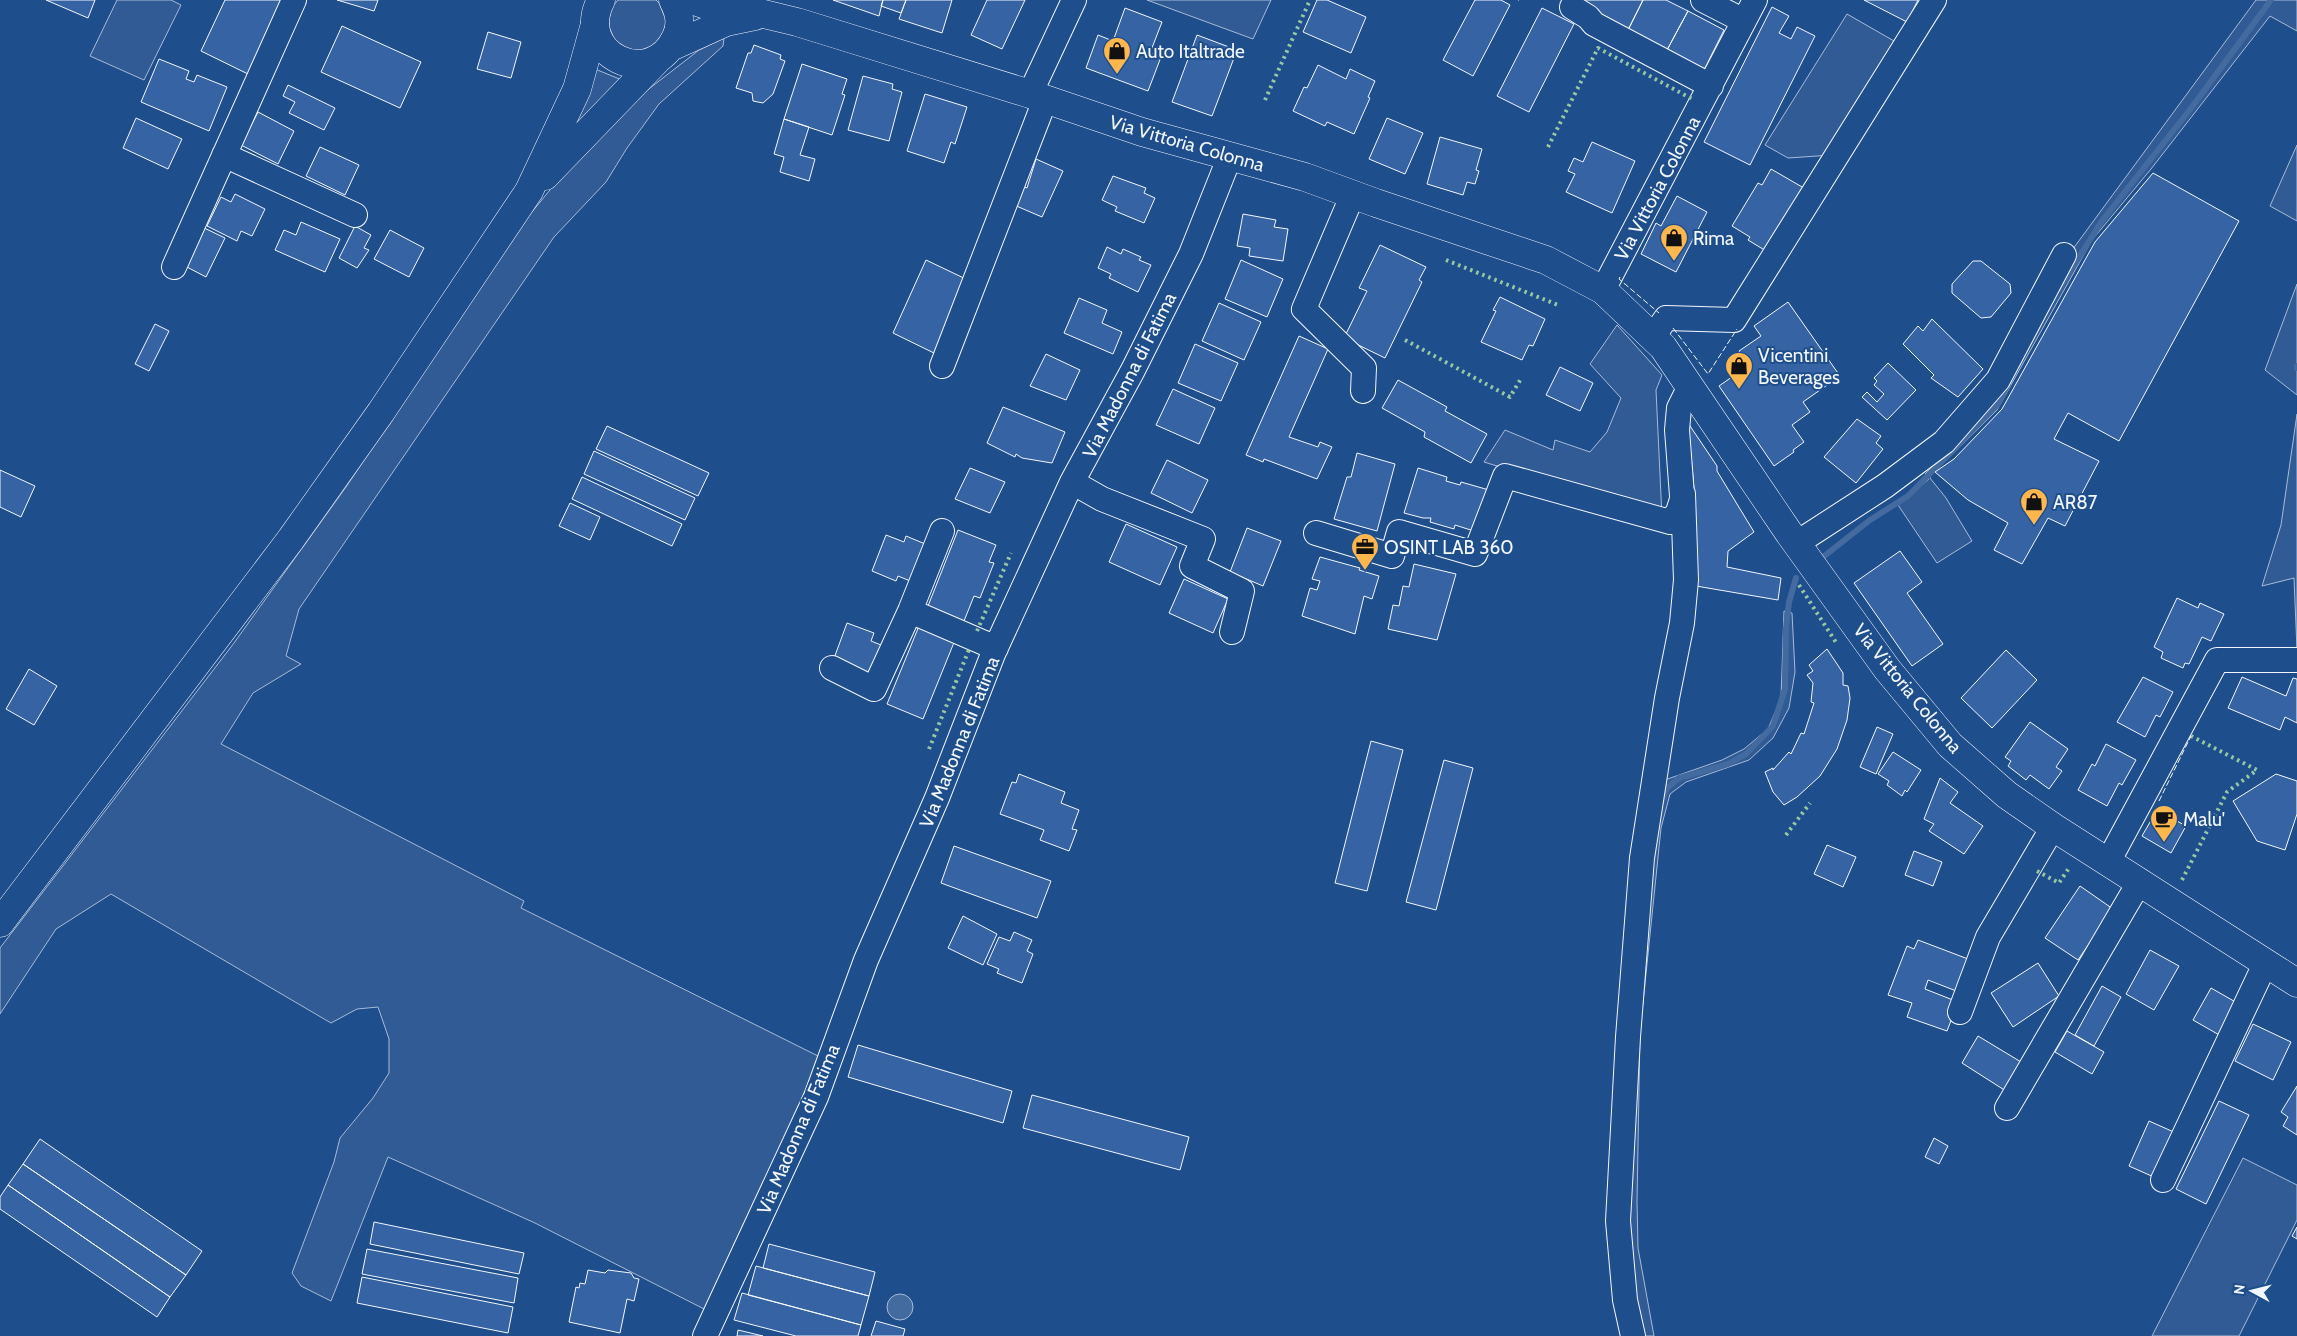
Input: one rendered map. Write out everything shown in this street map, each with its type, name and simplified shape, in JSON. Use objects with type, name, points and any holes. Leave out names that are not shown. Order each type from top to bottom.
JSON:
[{"type":"main road","points":[[529,191],[666,52],[678,34],[680,20],[673,0]]},
{"type":"main road","name":"Via Vittoria Colonna","points":[[692,0],[706,4],[736,3],[764,14],[797,22],[1142,132],[1305,177],[1546,260],[1603,290],[1653,336],[1690,386],[1797,543],[1887,669],[1950,745],[2007,795],[2053,827],[2297,982]]},
{"type":"main road","points":[[595,10],[597,37],[603,48],[623,62],[635,65],[666,52]]},
{"type":"main road","points":[[0,924],[291,540],[381,412],[529,191],[577,89],[595,10]]},
{"type":"main road","name":"Via Vittoria Colonna","points":[[666,52],[726,22],[764,14]]},
{"type":"street","points":[[174,267],[294,0]]},
{"type":"street","points":[[942,366],[1037,97],[1074,0]]},
{"type":"street","points":[[1703,0],[1744,21]]},
{"type":"street","name":"Via Vittoria Colonna","points":[[1603,290],[1755,0]]},
{"type":"street","points":[[1653,336],[1666,318],[1734,320],[1934,0]]},
{"type":"street","points":[[1572,8],[1588,17],[1594,24],[1711,86]]},
{"type":"street","points":[[224,155],[355,215]]},
{"type":"street","name":"Via Madonna di Fatima","points":[[705,1336],[816,1097],[866,960],[937,798],[996,648],[1072,482],[1133,370],[1191,254],[1230,156]]},
{"type":"street","points":[[1353,194],[1304,309],[1364,368],[1363,391]]},
{"type":"street","points":[[1797,543],[1885,486],[1944,442],[1998,380],[2064,255]]},
{"type":"street","points":[[1634,1336],[1625,1300],[1618,1221],[1628,1047],[1642,858],[1667,698],[1682,623],[1686,580],[1683,495],[1677,430],[1678,408],[1690,386]]},
{"type":"street","points":[[1316,533],[1392,556],[1399,532],[1475,554],[1505,476],[1670,522],[1678,512],[1683,495]]},
{"type":"street","points":[[1072,482],[1102,499],[1202,539],[1192,566],[1242,591],[1232,632]]},
{"type":"street","points":[[832,668],[874,689],[910,611],[942,531]]},
{"type":"street","points":[[910,611],[996,648]]},
{"type":"street","points":[[2108,862],[2217,660],[2297,660]]},
{"type":"street","points":[[1960,1012],[1988,937],[2053,827]]},
{"type":"street","points":[[2007,1108],[2140,881]]},
{"type":"street","points":[[2162,1180],[2266,962]]},
{"type":"shaded area","points":[[117,0],[171,0],[181,5],[144,80],[90,56]]},
{"type":"shaded area","points":[[618,0],[656,0],[659,3],[666,20],[665,29],[656,44],[639,51],[630,50],[615,41],[608,24],[612,7]]},
{"type":"shaded area","points":[[1147,0],[1271,0],[1253,39]]},
{"type":"shaded area","points":[[2256,0],[2297,0],[2297,31],[2270,16],[2151,169],[2092,240],[1997,410],[1930,476],[1972,541],[1937,563],[1898,505],[1929,479],[1925,474],[1992,405],[2067,257]]},
{"type":"shaded area","points":[[1847,14],[1901,45],[1832,155],[1788,158],[1765,145]]},
{"type":"shaded area","points":[[724,38],[723,46],[659,104],[627,148],[606,182],[554,237],[299,609],[286,656],[301,664],[253,693],[221,744],[524,901],[521,908],[820,1057],[708,1311],[535,1223],[388,1157],[331,1301],[301,1286],[292,1273],[334,1162],[340,1138],[373,1098],[389,1073],[389,1039],[378,1007],[357,1009],[331,1023],[111,894],[56,929],[0,1014],[0,948],[234,643],[346,487],[527,218],[572,163],[641,95],[699,50]]},
{"type":"shaded area","points":[[595,69],[622,80],[573,131],[586,98]]},
{"type":"shaded area","points":[[2297,145],[2297,221],[2270,206]]},
{"type":"shaded area","points":[[2297,284],[2297,395],[2265,370]]},
{"type":"shaded area","points":[[1617,325],[1662,375],[1656,390],[1662,517],[1484,462],[1505,430],[1553,450],[1555,440],[1590,452],[1607,432],[1621,398],[1590,364]]},
{"type":"shaded area","points":[[2297,414],[2297,650],[2294,578],[2262,586],[2281,525]]},
{"type":"shaded area","points":[[1784,611],[1792,613],[1795,672],[1789,708],[1773,738],[1749,760],[1686,782],[1670,794],[1661,828],[1640,1030],[1659,782],[1722,760],[1744,749],[1768,729],[1781,698]]},
{"type":"shaded area","points":[[1640,1033],[1638,1248],[1654,1336],[1639,1336],[1624,1244]]},
{"type":"shaded area","points":[[2243,1158],[2297,1185],[2297,1220],[2239,1336],[2152,1336]]},
{"type":"shaded area","points":[[900,1294],[909,1298],[913,1307],[909,1316],[900,1320],[891,1316],[887,1307],[891,1298]]},
{"type":"building","points":[[46,0],[95,0],[88,18]]},
{"type":"building","points":[[225,0],[286,0],[250,75],[201,51]]},
{"type":"building","points":[[337,0],[378,0],[374,11]]},
{"type":"building","points":[[833,0],[883,0],[879,16]]},
{"type":"building","points":[[883,0],[906,0],[901,13],[881,6]]},
{"type":"building","points":[[906,0],[952,0],[942,33],[899,19]]},
{"type":"building","points":[[987,0],[1025,0],[1002,49],[971,35]]},
{"type":"building","points":[[1317,0],[1327,0],[1366,17],[1351,53],[1303,32]]},
{"type":"building","points":[[1475,0],[1501,0],[1510,5],[1473,76],[1443,60]]},
{"type":"building","points":[[1583,0],[1643,0],[1628,30],[1580,6]]},
{"type":"building","points":[[1643,0],[1666,0],[1688,11],[1667,50],[1628,30]]},
{"type":"building","points":[[1864,0],[1918,0],[1907,22]]},
{"type":"building","points":[[1772,7],[1789,16],[1779,33],[1791,39],[1797,27],[1815,36],[1750,165],[1704,142]]},
{"type":"building","points":[[1125,8],[1162,22],[1150,53],[1161,57],[1148,91],[1086,68],[1098,35],[1113,41]]},
{"type":"building","points":[[1542,8],[1574,24],[1529,112],[1497,96]]},
{"type":"building","points":[[1688,11],[1724,30],[1704,70],[1667,50]]},
{"type":"building","points":[[342,26],[421,62],[400,108],[321,72]]},
{"type":"building","points":[[488,32],[521,42],[511,78],[477,69]]},
{"type":"building","points":[[1197,35],[1237,50],[1212,116],[1172,102]]},
{"type":"building","points":[[754,45],[781,55],[780,59],[785,61],[773,94],[763,103],[753,101],[752,93],[736,88],[748,53],[751,53]]},
{"type":"building","points":[[159,59],[189,71],[186,79],[194,82],[197,75],[227,87],[209,131],[141,102]]},
{"type":"building","points":[[802,64],[847,79],[842,94],[845,95],[832,135],[784,119]]},
{"type":"building","points":[[1318,65],[1346,79],[1350,69],[1375,81],[1368,97],[1370,98],[1354,134],[1327,122],[1325,126],[1293,111],[1304,87],[1307,88]]},
{"type":"building","points":[[863,76],[893,84],[892,89],[902,92],[889,141],[848,130]]},
{"type":"building","points":[[288,85],[335,108],[324,130],[289,113],[295,102],[283,96]]},
{"type":"building","points":[[925,94],[967,107],[955,144],[951,142],[944,163],[907,151]]},
{"type":"building","points":[[258,112],[294,131],[278,164],[241,145]]},
{"type":"building","points":[[136,118],[182,139],[168,169],[123,148]]},
{"type":"building","points":[[1387,118],[1423,133],[1405,174],[1369,159]]},
{"type":"building","points":[[784,119],[809,127],[800,155],[815,159],[809,181],[780,172],[784,157],[774,154]]},
{"type":"building","points":[[1440,137],[1482,149],[1476,170],[1479,171],[1475,184],[1467,182],[1463,195],[1427,184]]},
{"type":"building","points":[[1592,142],[1635,161],[1612,213],[1566,192],[1575,174],[1568,171],[1574,158],[1583,162]]},
{"type":"building","points":[[320,147],[359,165],[345,195],[306,176]]},
{"type":"building","points":[[1036,159],[1063,171],[1042,217],[1014,205],[1022,186],[1027,188]]},
{"type":"building","points":[[1771,169],[1809,191],[1771,254],[1748,240],[1750,237],[1732,226],[1758,183],[1762,185]]},
{"type":"building","points":[[2153,173],[2239,221],[2119,441],[2068,413],[2054,439],[2099,461],[2065,526],[2048,518],[2022,564],[1994,550],[2008,523],[1968,500],[1935,472],[1954,459],[2002,409],[2095,242]]},
{"type":"building","points":[[1113,176],[1146,188],[1144,193],[1155,198],[1144,223],[1115,211],[1117,207],[1102,200]]},
{"type":"building","points":[[235,194],[265,209],[252,236],[241,231],[237,241],[207,226],[221,197],[231,202]]},
{"type":"building","points":[[1677,196],[1707,212],[1676,272],[1641,254],[1656,223],[1661,226]]},
{"type":"building","points":[[1243,214],[1276,220],[1274,227],[1288,229],[1283,261],[1249,256],[1250,248],[1237,246]]},
{"type":"building","points":[[301,222],[340,239],[325,272],[275,250],[284,230],[296,235]]},
{"type":"building","points":[[198,225],[225,238],[206,277],[187,267],[188,265],[185,263]]},
{"type":"building","points":[[355,226],[371,235],[364,248],[369,250],[357,268],[339,258]]},
{"type":"building","points":[[390,230],[424,248],[409,277],[374,259]]},
{"type":"building","points":[[1380,245],[1426,267],[1419,280],[1422,282],[1385,358],[1344,338],[1367,291],[1359,288]]},
{"type":"building","points":[[1107,247],[1121,254],[1123,249],[1141,257],[1139,260],[1151,265],[1138,292],[1109,278],[1111,274],[1098,268]]},
{"type":"building","points":[[926,260],[970,281],[936,354],[893,333]]},
{"type":"building","points":[[1241,260],[1283,279],[1267,317],[1225,299]]},
{"type":"building","points":[[1973,261],[1981,261],[2010,284],[2011,293],[1991,317],[1981,318],[1952,293],[1952,284]]},
{"type":"building","points":[[1500,297],[1545,319],[1533,346],[1529,345],[1522,360],[1481,342],[1496,311],[1493,310]]},
{"type":"building","points":[[1079,298],[1107,310],[1102,323],[1122,332],[1113,354],[1064,333]]},
{"type":"building","points":[[1788,302],[1840,376],[1803,402],[1810,412],[1792,425],[1804,442],[1793,450],[1794,452],[1774,466],[1719,386],[1749,365],[1739,351],[1761,336],[1754,326]]},
{"type":"building","points":[[1219,303],[1261,322],[1244,360],[1202,341]]},
{"type":"building","points":[[1932,319],[1983,369],[1958,397],[1931,378],[1934,375],[1903,344],[1918,326],[1923,331]]},
{"type":"building","points":[[155,324],[169,331],[149,371],[135,364]]},
{"type":"building","points":[[1299,336],[1328,349],[1289,437],[1318,447],[1320,442],[1332,447],[1317,479],[1264,459],[1263,462],[1246,455]]},
{"type":"building","points":[[1195,344],[1238,363],[1221,401],[1178,383]]},
{"type":"building","points":[[1046,354],[1080,370],[1066,400],[1030,386]]},
{"type":"building","points":[[1888,363],[1916,390],[1887,420],[1862,397],[1867,392],[1877,402],[1884,394],[1874,385],[1877,381],[1874,378]]},
{"type":"building","points":[[1560,367],[1593,383],[1580,411],[1546,395]]},
{"type":"building","points":[[1398,380],[1447,407],[1445,411],[1487,434],[1471,463],[1424,437],[1425,432],[1382,408]]},
{"type":"building","points":[[1173,389],[1215,408],[1199,444],[1156,425]]},
{"type":"building","points":[[1003,407],[1065,432],[1052,463],[1022,458],[1016,454],[1015,457],[987,443]]},
{"type":"building","points":[[1857,419],[1881,436],[1876,443],[1883,449],[1856,483],[1824,457]]},
{"type":"building","points":[[1688,423],[1717,466],[1717,471],[1754,532],[1728,551],[1727,567],[1781,578],[1778,600],[1696,586],[1690,491],[1694,488]]},
{"type":"building","points":[[607,426],[709,473],[698,496],[596,449]]},
{"type":"building","points":[[594,451],[695,498],[685,520],[584,474]]},
{"type":"building","points":[[1357,453],[1395,464],[1377,531],[1334,519],[1347,477],[1351,477]]},
{"type":"building","points":[[1167,460],[1208,480],[1192,513],[1151,493]]},
{"type":"building","points":[[970,468],[1005,482],[990,513],[955,499]]},
{"type":"building","points":[[1418,468],[1447,477],[1446,481],[1460,485],[1461,482],[1489,490],[1477,532],[1455,525],[1454,529],[1430,522],[1431,518],[1404,513]]},
{"type":"building","points":[[0,470],[35,486],[21,517],[0,507]]},
{"type":"building","points":[[582,477],[682,524],[672,546],[572,499]]},
{"type":"building","points":[[570,503],[600,517],[590,540],[559,526]]},
{"type":"building","points":[[1126,524],[1177,547],[1160,585],[1109,562]]},
{"type":"building","points":[[1247,528],[1281,541],[1263,586],[1230,572]]},
{"type":"building","points":[[958,530],[996,545],[989,562],[994,563],[980,598],[974,596],[964,621],[928,606]]},
{"type":"building","points":[[886,535],[904,542],[906,536],[930,546],[915,583],[898,576],[896,581],[872,571]]},
{"type":"building","points":[[1900,551],[1922,582],[1907,593],[1943,644],[1912,666],[1854,583]]},
{"type":"building","points":[[1320,557],[1360,568],[1359,570],[1379,576],[1372,599],[1364,596],[1355,634],[1302,616],[1310,588],[1317,590],[1320,581],[1312,579]]},
{"type":"building","points":[[1414,564],[1456,574],[1437,640],[1388,629],[1393,605],[1399,606],[1403,586],[1409,587]]},
{"type":"building","points":[[1184,579],[1228,599],[1213,633],[1169,613]]},
{"type":"building","points":[[2177,598],[2198,608],[2200,603],[2224,614],[2211,641],[2202,637],[2189,664],[2185,663],[2183,668],[2161,658],[2163,652],[2154,647]]},
{"type":"building","points":[[847,623],[874,633],[871,641],[886,647],[872,685],[833,661]]},
{"type":"building","points":[[919,626],[955,640],[923,719],[887,704]]},
{"type":"building","points":[[1827,649],[1843,673],[1843,685],[1848,686],[1850,698],[1847,720],[1837,749],[1820,776],[1797,797],[1784,805],[1773,792],[1765,772],[1773,768],[1773,770],[1789,752],[1791,754],[1801,733],[1804,734],[1814,703],[1811,702],[1813,683],[1807,675],[1813,671],[1809,665]]},
{"type":"building","points":[[2006,650],[2037,680],[1992,728],[1961,698]]},
{"type":"building","points":[[29,669],[57,686],[34,725],[6,709]]},
{"type":"building","points":[[2143,677],[2173,692],[2160,717],[2156,715],[2145,737],[2117,722]]},
{"type":"building","points":[[2242,677],[2286,696],[2293,678],[2297,679],[2297,723],[2285,717],[2280,730],[2228,708]]},
{"type":"building","points":[[2030,722],[2068,749],[2056,767],[2062,771],[2049,789],[2030,775],[2026,780],[2008,766],[2011,761],[2005,757]]},
{"type":"building","points":[[1877,727],[1893,734],[1876,774],[1860,767]]},
{"type":"building","points":[[1371,741],[1403,750],[1367,891],[1335,883]]},
{"type":"building","points":[[2106,744],[2136,760],[2122,785],[2119,783],[2107,806],[2078,790],[2092,764],[2095,766]]},
{"type":"building","points":[[1893,752],[1921,770],[1907,792],[1905,790],[1902,796],[1887,785],[1889,781],[1878,774]]},
{"type":"building","points":[[1444,760],[1473,768],[1436,910],[1406,902]]},
{"type":"building","points":[[1019,774],[1065,792],[1061,803],[1079,810],[1072,829],[1077,830],[1069,851],[1040,840],[1044,830],[1000,814],[1012,782],[1016,783]]},
{"type":"building","points":[[2276,774],[2297,781],[2297,814],[2285,850],[2257,841],[2233,801]]},
{"type":"building","points":[[1940,778],[1958,792],[1950,803],[1983,826],[1964,854],[1929,831],[1934,824],[1924,819]]},
{"type":"building","points":[[2157,810],[2186,826],[2171,853],[2142,836]]},
{"type":"building","points":[[1827,845],[1856,857],[1843,887],[1814,874]]},
{"type":"building","points":[[954,846],[1051,881],[1037,918],[941,883]]},
{"type":"building","points":[[1914,851],[1942,862],[1933,886],[1905,875]]},
{"type":"building","points":[[2080,886],[2113,909],[2078,960],[2045,938]]},
{"type":"building","points":[[963,916],[997,934],[983,965],[948,948]]},
{"type":"building","points":[[1014,932],[1032,940],[1027,951],[1033,954],[1022,983],[997,973],[999,969],[987,964],[999,937],[1010,941]]},
{"type":"building","points":[[1918,940],[1976,962],[1964,994],[1928,980],[1925,989],[1958,1002],[1947,1031],[1907,1017],[1912,1003],[1888,995],[1907,946],[1914,949]]},
{"type":"building","points":[[2150,950],[2179,966],[2154,1010],[2126,994]]},
{"type":"building","points":[[2038,963],[2059,996],[2013,1027],[1991,993]]},
{"type":"building","points":[[2102,986],[2121,997],[2094,1046],[2075,1035]]},
{"type":"building","points":[[2211,988],[2239,1004],[2221,1036],[2193,1020]]},
{"type":"building","points":[[2253,1024],[2291,1042],[2273,1080],[2235,1061]]},
{"type":"building","points":[[2067,1031],[2104,1052],[2092,1074],[2055,1052]]},
{"type":"building","points":[[1978,1036],[2026,1065],[2009,1093],[1962,1063]]},
{"type":"building","points":[[858,1045],[1012,1091],[1003,1123],[848,1077]]},
{"type":"building","points":[[2297,1086],[2297,1135],[2283,1126],[2288,1117],[2281,1112]]},
{"type":"building","points":[[1032,1095],[1189,1137],[1180,1170],[1023,1128]]},
{"type":"building","points":[[2219,1101],[2249,1115],[2206,1204],[2176,1189]]},
{"type":"building","points":[[2149,1121],[2176,1133],[2156,1178],[2129,1166]]},
{"type":"building","points":[[1934,1138],[1948,1146],[1939,1164],[1925,1157]]},
{"type":"building","points":[[40,1139],[202,1251],[186,1275],[23,1164]]},
{"type":"building","points":[[23,1164],[186,1275],[170,1297],[8,1185]]},
{"type":"building","points":[[8,1185],[170,1297],[157,1317],[0,1209],[0,1197]]},
{"type":"building","points":[[374,1222],[524,1253],[519,1274],[370,1244]]},
{"type":"building","points":[[2297,1227],[2297,1239],[2292,1236]]},
{"type":"building","points":[[769,1244],[875,1272],[869,1296],[763,1268]]},
{"type":"building","points":[[367,1249],[518,1278],[514,1303],[362,1274]]},
{"type":"building","points":[[756,1266],[869,1296],[861,1325],[748,1295]]},
{"type":"building","points":[[588,1270],[605,1273],[608,1270],[631,1273],[634,1278],[639,1279],[634,1301],[627,1299],[620,1333],[569,1322],[576,1287],[579,1288],[580,1283],[585,1284]]},
{"type":"building","points":[[362,1277],[513,1307],[508,1333],[357,1303]]},
{"type":"building","points":[[742,1293],[861,1325],[858,1336],[796,1336],[734,1320]]},
{"type":"building","points":[[876,1321],[905,1329],[903,1336],[871,1336]]},
{"type":"building","points":[[738,1330],[763,1336],[737,1336]]},
{"type":"waterway","points":[[2059,289],[2102,221],[2192,107],[2271,0]]},
{"type":"waterway","points":[[1823,557],[1870,520],[1908,496],[1997,405],[2008,384]]},
{"type":"waterway","points":[[1661,801],[1667,788],[1679,778],[1728,764],[1746,754],[1773,726],[1785,689],[1786,628],[1789,602],[1796,578]]},
{"type":"hedge","points":[[1265,100],[1310,0]]},
{"type":"hedge","points":[[1548,147],[1598,48],[1694,100]]},
{"type":"hedge","points":[[1446,260],[1558,305]]},
{"type":"hedge","points":[[1405,340],[1510,397],[1522,377]]},
{"type":"hedge","points":[[977,631],[1011,553]]},
{"type":"hedge","points":[[1799,585],[1837,644]]},
{"type":"hedge","points":[[929,749],[970,647]]},
{"type":"hedge","points":[[2182,880],[2227,792],[2257,770],[2191,736]]},
{"type":"hedge","points":[[1786,835],[1810,803]]},
{"type":"hedge","points":[[2037,871],[2059,883],[2069,868]]},
{"type":"fence","points":[[1620,277],[1619,279],[1659,313]]},
{"type":"fence","points":[[1673,328],[1708,374],[1737,329]]},
{"type":"fence","points":[[2159,801],[2191,736]]},
{"type":"place","name":"Auto Italtrade","points":[[1117,75]]},
{"type":"place","name":"Rima","points":[[1674,262]]},
{"type":"place","name":"Vicentini Beverages","points":[[1739,390]]},
{"type":"place","name":"AR87","points":[[2034,526]]},
{"type":"place","name":"OSINT LAB 360","points":[[1365,571]]},
{"type":"place","name":"Malu'","points":[[2164,843]]}]
